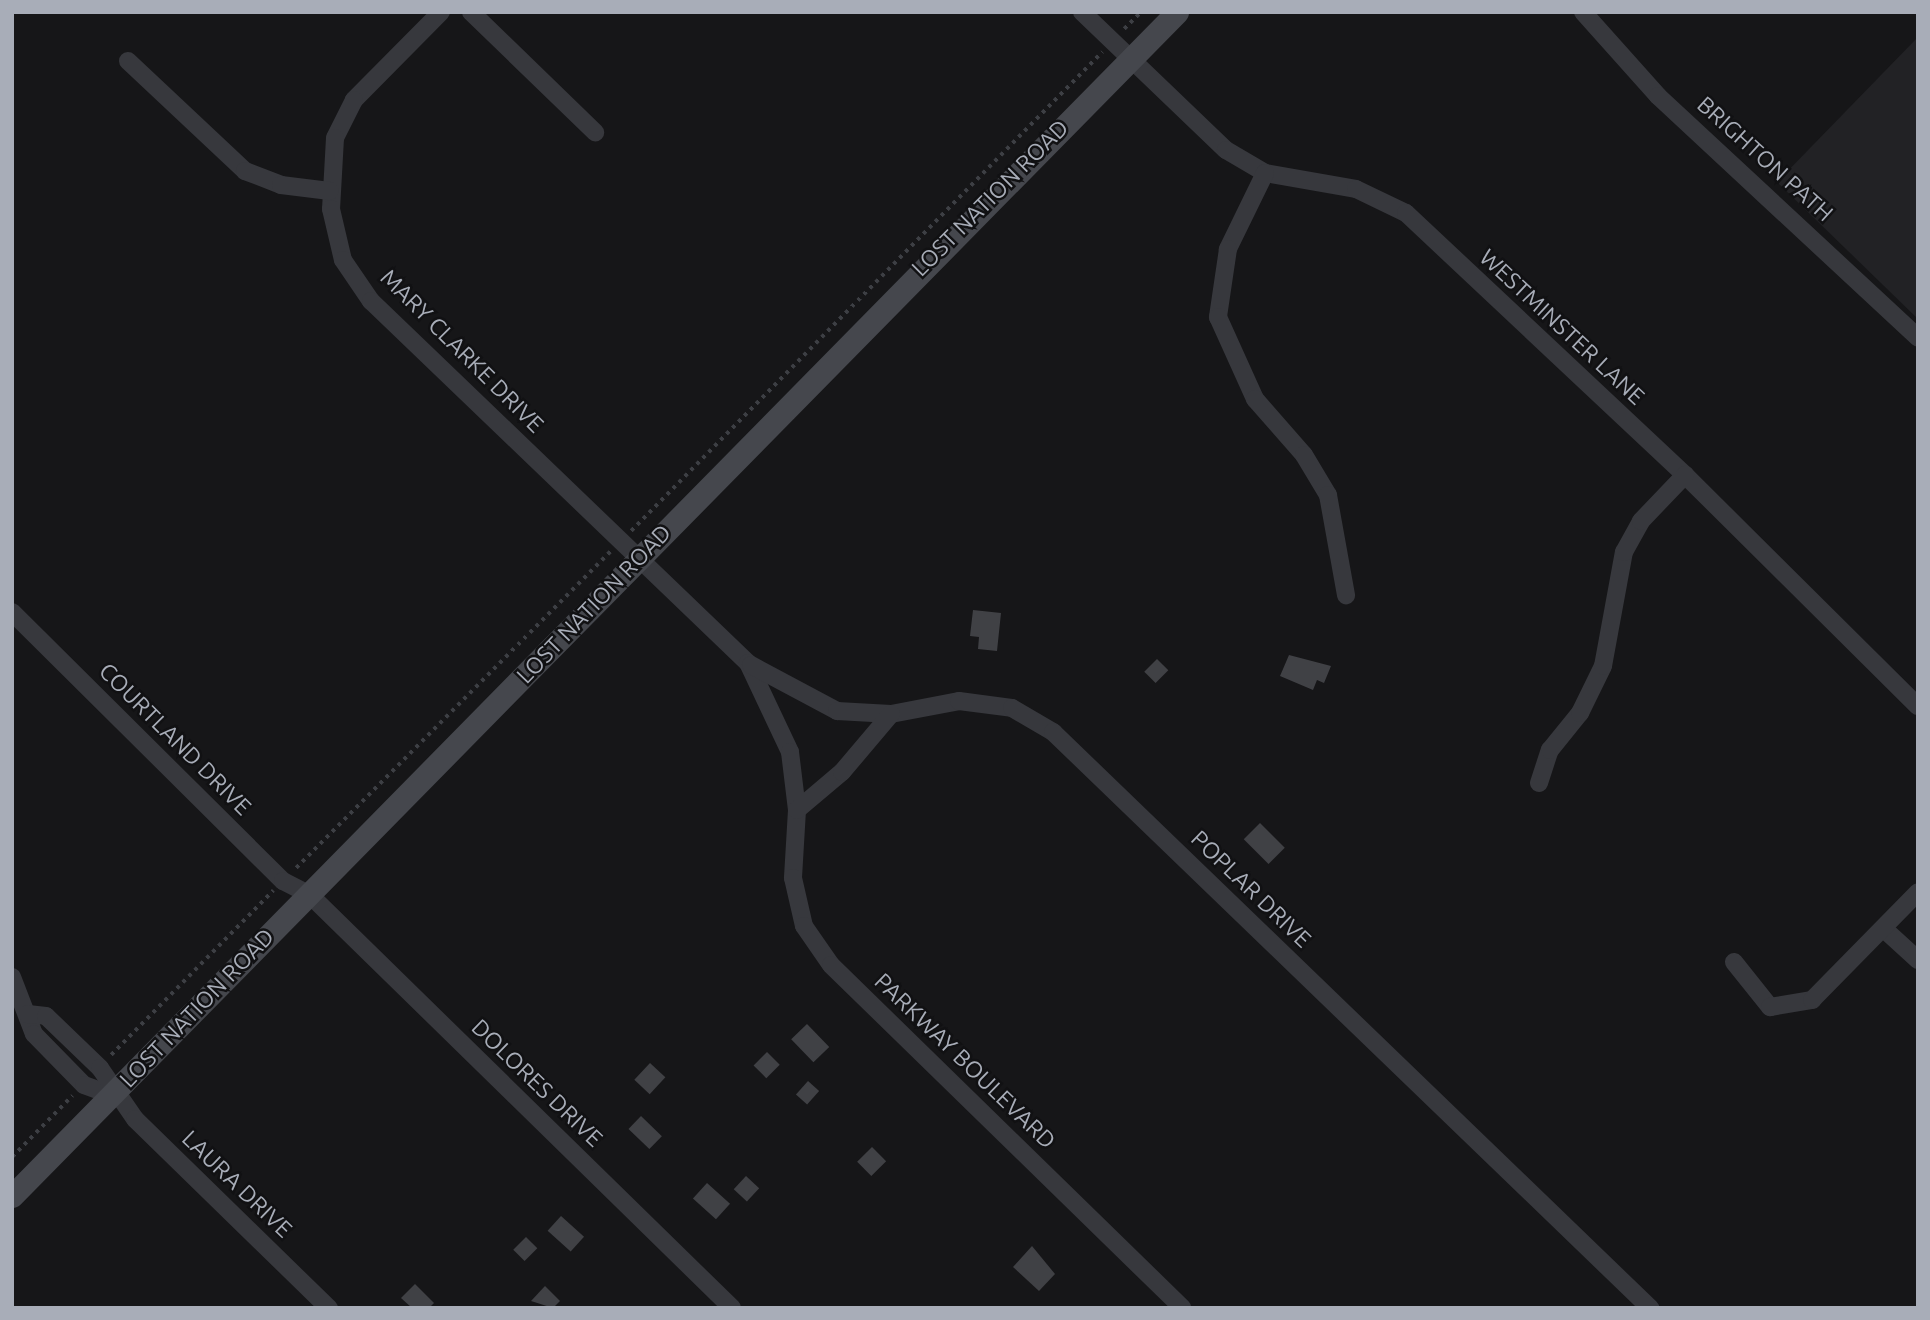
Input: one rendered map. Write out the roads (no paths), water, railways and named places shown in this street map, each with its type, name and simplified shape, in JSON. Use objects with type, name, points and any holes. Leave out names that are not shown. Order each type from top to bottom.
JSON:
[{"type":"street","name":"MARY CLARKE DRIVE","points":[[441,12],[355,100],[335,138],[330,191],[343,260],[371,301],[639,558]]},
{"type":"street","points":[[471,12],[595,132]]},
{"type":"street","name":"WESTMINSTER LANE","points":[[1082,12],[1226,150],[1265,173],[1356,189],[1406,213],[1685,475],[1918,706]]},
{"type":"street","name":"LOST NATION ROAD","points":[[12,1196],[1177,12]]},
{"type":"street","name":"BRIGHTON PATH","points":[[1583,12],[1658,96],[1918,338]]},
{"type":"street","points":[[128,61],[245,171],[281,185],[330,191]]},
{"type":"street","points":[[1265,173],[1228,249],[1218,317],[1255,398],[1304,455],[1328,495],[1346,595]]},
{"type":"street","points":[[1539,783],[1550,750],[1580,713],[1603,666],[1624,552],[1641,521],[1685,475]]},
{"type":"street","name":"PARKWAY BOULEVARD","points":[[639,558],[748,663],[790,751],[797,810],[793,878],[804,926],[831,965],[1182,1308]]},
{"type":"street","name":"COURTLAND DRIVE","points":[[12,612],[283,881],[309,894]]},
{"type":"street","name":"POPLAR DRIVE","points":[[748,663],[837,711],[891,714],[959,701],[1012,708],[1054,732],[1650,1308]]},
{"type":"street","points":[[797,810],[842,772],[891,714]]},
{"type":"street","points":[[1734,962],[1770,1007],[1786,1008],[1812,1000],[1918,892]]},
{"type":"street","name":"DOLORES DRIVE","points":[[309,894],[732,1308]]},
{"type":"street","points":[[1884,929],[1918,960]]},
{"type":"street","points":[[14,988],[28,1014],[34,1034],[84,1085],[113,1095]]},
{"type":"street","points":[[28,1014],[46,1016],[100,1068],[113,1095]]},
{"type":"street","name":"LAURA DRIVE","points":[[113,1095],[329,1308]]}]
